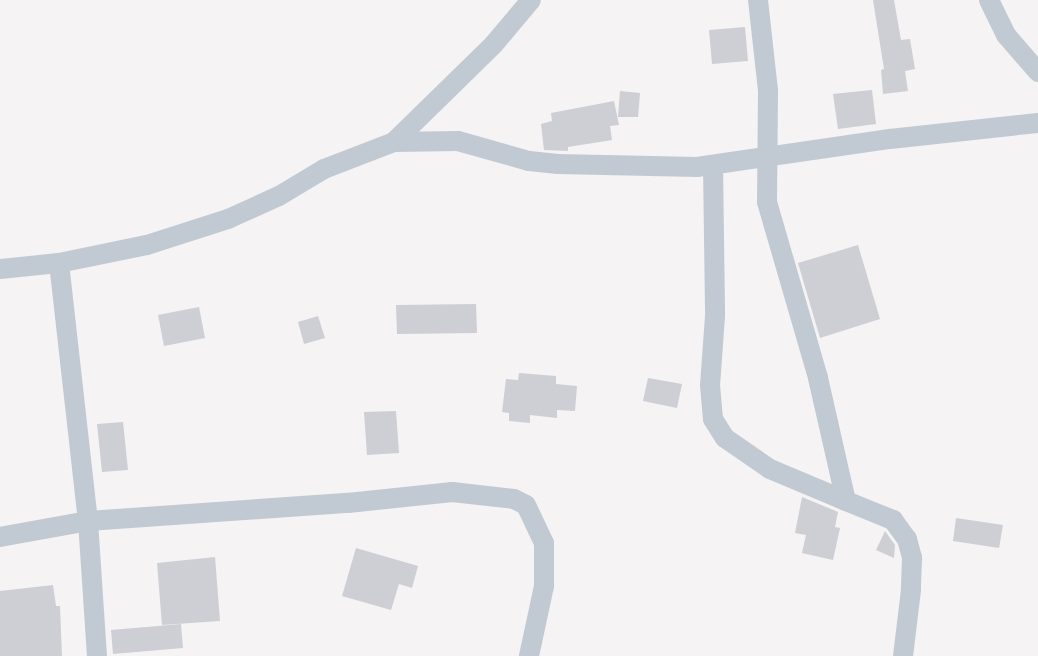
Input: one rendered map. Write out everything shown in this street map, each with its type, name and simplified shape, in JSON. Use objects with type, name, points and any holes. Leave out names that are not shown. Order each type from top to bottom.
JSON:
[{"type":"street","points":[[394,142],[494,44],[531,0]]},
{"type":"street","points":[[758,0],[763,25],[769,157],[767,202],[818,378],[846,501]]},
{"type":"street","points":[[989,0],[1006,35],[1038,72]]},
{"type":"street","points":[[0,269],[59,263],[147,245],[228,219],[279,196],[324,169],[394,142],[458,141],[529,161],[558,164],[713,166],[1038,123]]},
{"type":"street","points":[[713,166],[715,316],[710,385],[713,419],[725,438],[770,469],[893,520],[907,539],[912,558],[903,656]]},
{"type":"street","points":[[59,263],[88,521],[97,656]]},
{"type":"street","points":[[0,537],[88,521],[348,503],[452,492],[514,499],[526,505],[544,543],[544,586],[529,656]]},
{"type":"building","points":[[873,0],[894,0],[901,40],[910,39],[915,69],[905,71],[908,91],[883,94],[881,70],[884,69]]},
{"type":"building","points":[[745,27],[748,61],[712,64],[709,30]]},
{"type":"building","points":[[872,90],[876,124],[838,129],[833,94]]},
{"type":"building","points":[[620,91],[640,93],[638,117],[618,117]]},
{"type":"building","points":[[614,101],[619,125],[610,126],[612,140],[568,147],[568,151],[544,150],[541,124],[552,121],[551,113]]},
{"type":"building","points":[[858,245],[880,319],[820,338],[798,263]]},
{"type":"building","points":[[476,304],[477,333],[397,334],[396,305]]},
{"type":"building","points":[[199,307],[205,338],[164,346],[158,315]]},
{"type":"building","points":[[318,316],[325,338],[304,344],[298,322]]},
{"type":"building","points":[[519,373],[556,376],[556,384],[577,386],[575,411],[557,410],[557,418],[530,415],[530,423],[509,421],[509,413],[502,412],[506,379],[518,380]]},
{"type":"building","points":[[648,378],[682,384],[677,408],[643,401]]},
{"type":"building","points":[[396,411],[399,453],[367,455],[364,412]]},
{"type":"building","points":[[123,422],[128,470],[102,472],[97,424]]},
{"type":"building","points":[[802,497],[838,512],[835,527],[840,528],[833,560],[802,553],[806,535],[795,533]]},
{"type":"building","points":[[956,518],[1003,525],[999,548],[953,541]]},
{"type":"building","points":[[885,531],[895,545],[894,558],[876,550]]},
{"type":"building","points":[[356,548],[418,566],[412,588],[399,584],[391,610],[342,596]]},
{"type":"building","points":[[215,557],[220,621],[162,625],[157,563]]},
{"type":"building","points":[[53,585],[56,606],[60,606],[62,656],[0,656],[0,591]]},
{"type":"building","points":[[181,624],[183,648],[113,654],[111,630]]}]
